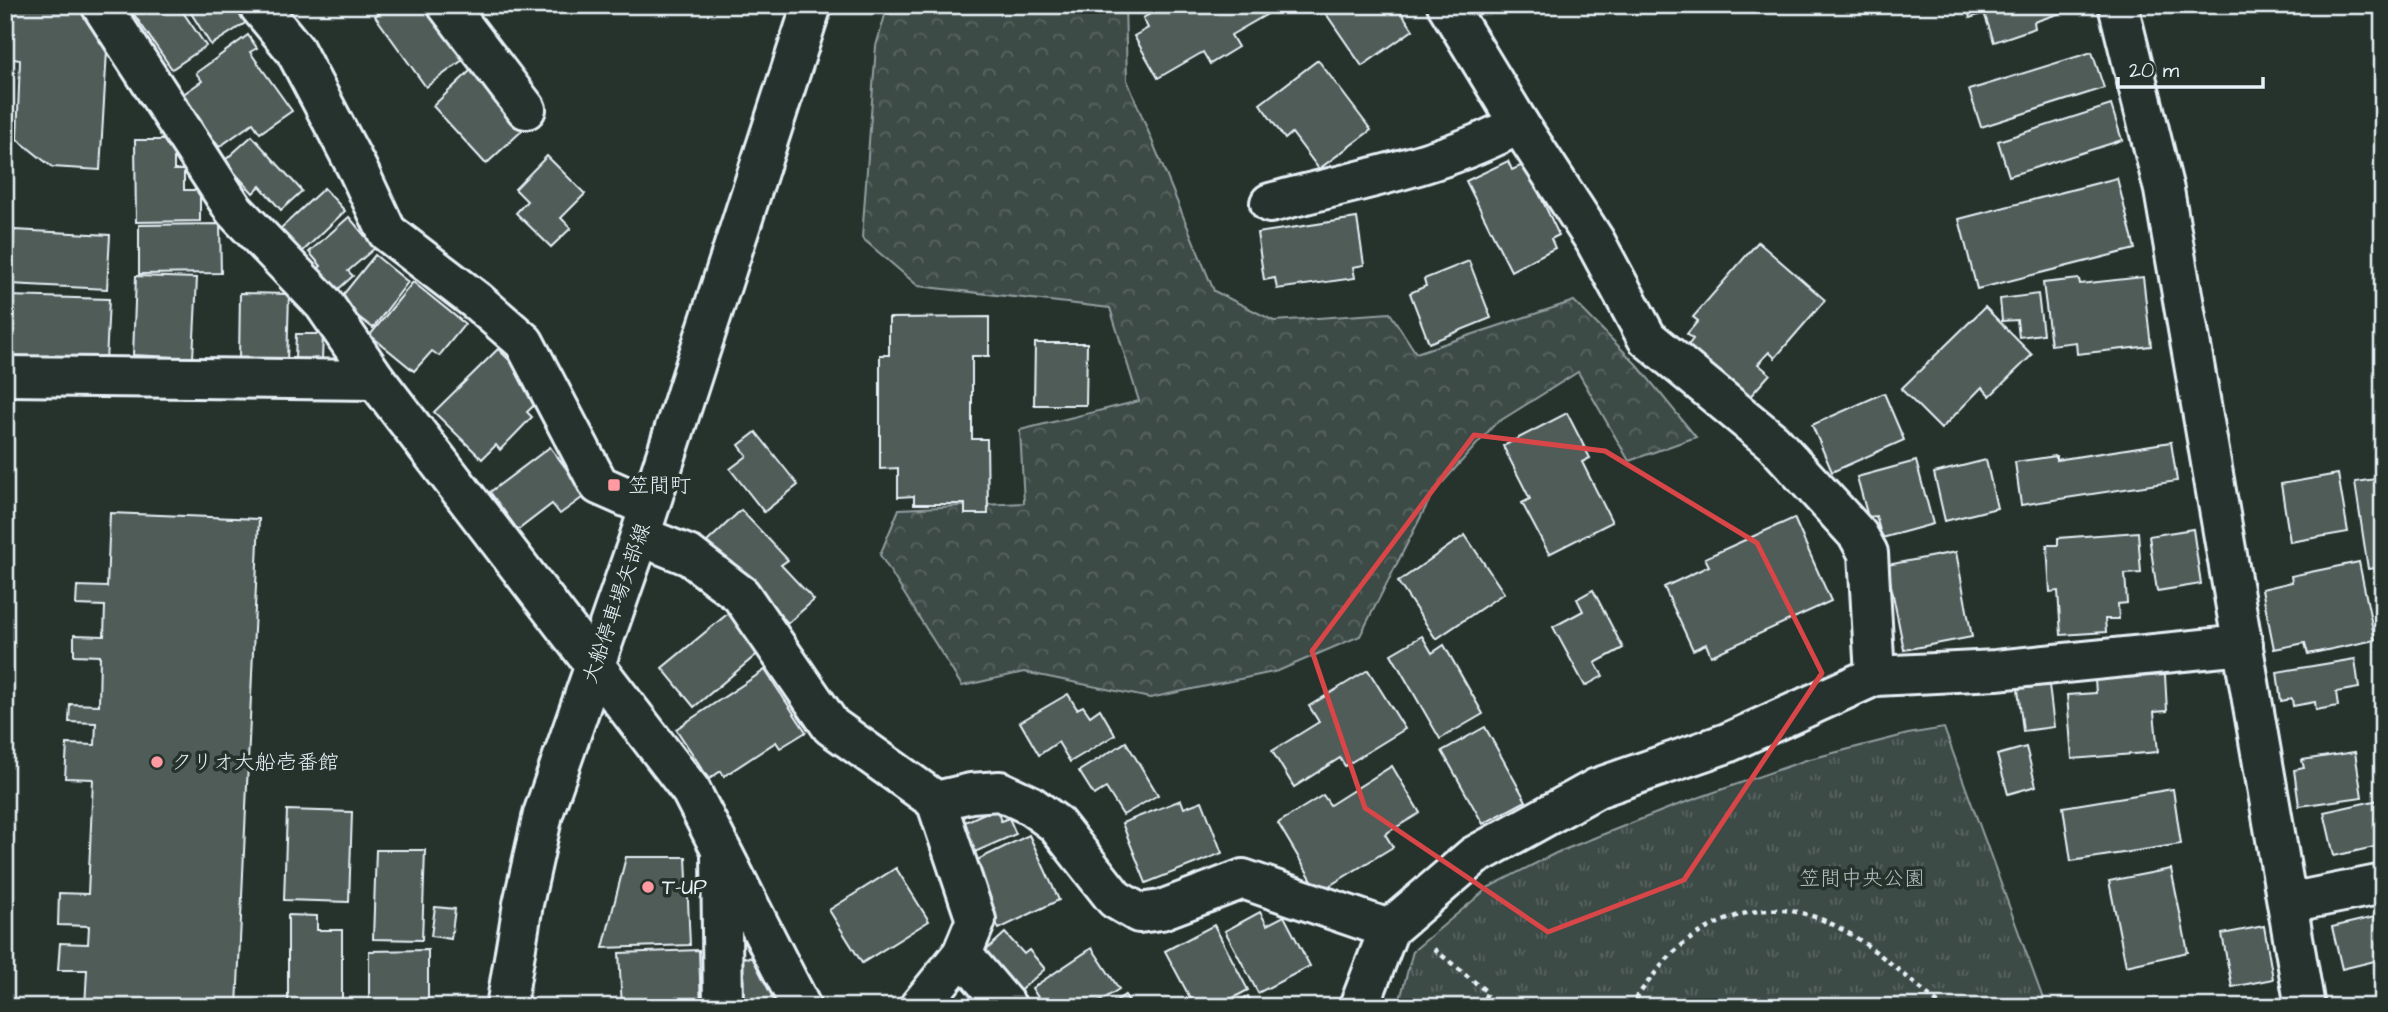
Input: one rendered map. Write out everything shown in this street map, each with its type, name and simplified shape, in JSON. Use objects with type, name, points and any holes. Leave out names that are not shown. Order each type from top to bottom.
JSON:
[{"type":"street","points":[[101,5],[234,210],[324,304],[376,380],[691,791],[801,1007]]},
{"type":"street","points":[[258,5],[295,50],[387,232],[478,302],[524,342],[599,485],[741,595],[831,726],[936,801],[976,920],[962,954],[919,1007]]},
{"type":"street","points":[[447,5],[526,109]]},
{"type":"street","name":"大船停車場矢部線","points":[[506,1007],[523,904],[543,814],[645,522],[812,5]]},
{"type":"street","points":[[1447,5],[1519,124],[1595,241],[1647,338],[1773,442],[1858,535],[1868,553],[1875,676]]},
{"type":"street","points":[[2118,5],[2164,190],[2305,1007]]},
{"type":"street","points":[[1269,203],[1423,163],[1491,139],[1519,124]]},
{"type":"street","points":[[5,376],[376,380]]},
{"type":"street","points":[[1359,1007],[1390,929],[1474,856],[1597,788],[1727,743],[1875,676],[1996,670],[2242,645]]},
{"type":"street","points":[[936,801],[971,793],[1000,791],[1030,805],[1056,824],[1115,899],[1139,913],[1161,911],[1243,880],[1390,929]]},
{"type":"street","points":[[720,850],[723,1007]]},
{"type":"street","points":[[2288,903],[2383,884]]},
{"type":"street","points":[[962,954],[1007,1007]]},
{"type":"path","points":[[1629,1007],[1673,953],[1704,929],[1748,911],[1778,908],[1802,912],[1830,922],[1860,941],[1943,1007]]},
{"type":"path","points":[[1390,929],[1415,934],[1487,992],[1482,1007]]},
{"type":"highlighted area","points":[[1474,435],[1605,451],[1757,543],[1822,673],[1684,880],[1548,932],[1365,808],[1312,651]]},
{"type":"green space","points":[[888,5],[1125,5],[1127,80],[1214,291],[1274,321],[1390,313],[1416,353],[1574,301],[1638,366],[1696,437],[1629,461],[1578,372],[1495,424],[1433,493],[1360,636],[1278,671],[1150,698],[1024,672],[962,686],[880,555],[899,509],[1024,503],[1020,430],[1139,401],[1110,308],[918,286],[862,238],[876,46]]},
{"type":"green space","name":"笠間中央公園","points":[[1944,728],[2046,1007],[1398,1007],[1413,951],[1489,887],[1556,853],[1672,807],[1806,760],[1908,734]]},
{"type":"building","points":[[9,5],[86,5],[107,50],[100,170],[52,167],[17,139],[20,60],[7,58]]},
{"type":"building","points":[[138,5],[178,5],[206,46],[172,69],[131,10]]},
{"type":"building","points":[[186,5],[240,5],[250,20],[211,45]]},
{"type":"building","points":[[391,5],[431,5],[468,56],[426,87],[375,16]]},
{"type":"building","points":[[1166,5],[1274,5],[1276,9],[1231,35],[1238,47],[1210,64],[1203,52],[1158,78],[1134,36],[1148,28],[1143,18]]},
{"type":"building","points":[[1320,5],[1396,5],[1413,30],[1362,66]]},
{"type":"building","points":[[1966,5],[2084,5],[2034,22],[2035,28],[1994,42],[1984,13],[1970,18]]},
{"type":"building","points":[[248,35],[257,48],[250,52],[292,111],[260,133],[253,123],[219,147],[182,95],[202,81],[196,73]]},
{"type":"building","points":[[2092,52],[2104,88],[1981,127],[1969,90]]},
{"type":"building","points":[[1318,60],[1371,130],[1319,169],[1292,133],[1285,139],[1260,104]]},
{"type":"building","points":[[471,70],[525,128],[486,164],[433,106]]},
{"type":"building","points":[[2111,105],[2122,140],[2009,176],[1998,141]]},
{"type":"building","points":[[252,136],[302,191],[281,210],[260,186],[253,193],[224,161]]},
{"type":"building","points":[[135,140],[174,140],[174,170],[184,170],[184,190],[200,190],[200,221],[136,222]]},
{"type":"building","points":[[547,156],[585,194],[561,218],[571,228],[551,247],[516,213],[527,201],[515,189]]},
{"type":"building","points":[[1508,161],[1512,170],[1525,164],[1559,235],[1551,239],[1555,248],[1511,271],[1466,181]]},
{"type":"building","points":[[2117,178],[2135,249],[1977,289],[1959,219]]},
{"type":"building","points":[[324,188],[345,211],[302,252],[280,229]]},
{"type":"building","points":[[349,217],[375,248],[348,271],[353,276],[334,293],[315,272],[321,266],[309,252]]},
{"type":"building","points":[[1357,218],[1364,265],[1353,267],[1355,278],[1277,289],[1275,278],[1264,280],[1257,233]]},
{"type":"building","points":[[220,224],[221,273],[139,274],[139,225]]},
{"type":"building","points":[[14,230],[110,235],[107,289],[10,284]]},
{"type":"building","points":[[1758,242],[1825,300],[1775,358],[1769,352],[1758,364],[1770,374],[1746,401],[1686,348],[1693,339],[1687,334],[1698,321],[1693,317]]},
{"type":"building","points":[[375,255],[408,282],[373,328],[338,301]]},
{"type":"building","points":[[1469,261],[1491,318],[1429,343],[1410,293],[1426,286],[1424,279]]},
{"type":"building","points":[[136,276],[197,278],[193,358],[133,355]]},
{"type":"building","points":[[2143,277],[2151,346],[2077,354],[2076,342],[2051,345],[2043,283],[2079,279],[2080,284]]},
{"type":"building","points":[[413,282],[465,324],[439,356],[432,351],[414,371],[370,335]]},
{"type":"building","points":[[240,293],[289,294],[287,363],[239,362]]},
{"type":"building","points":[[2038,294],[2043,334],[2019,337],[2017,320],[2002,321],[2000,299]]},
{"type":"building","points":[[8,296],[109,299],[106,362],[6,359]]},
{"type":"building","points":[[1985,307],[2032,355],[1990,396],[1982,387],[1941,429],[1901,389]]},
{"type":"building","points":[[989,317],[989,356],[972,356],[972,439],[987,439],[988,514],[965,514],[965,504],[914,504],[914,496],[898,497],[898,468],[880,469],[880,355],[889,355],[889,318]]},
{"type":"building","points":[[296,334],[323,334],[322,360],[295,359]]},
{"type":"building","points":[[1035,343],[1087,343],[1086,405],[1034,405]]},
{"type":"building","points":[[498,349],[545,395],[527,412],[532,417],[500,450],[496,445],[482,459],[434,412]]},
{"type":"building","points":[[1884,393],[1904,440],[1832,472],[1812,425]]},
{"type":"building","points":[[1567,413],[1590,458],[1582,462],[1612,522],[1549,554],[1522,503],[1530,499],[1503,446]]},
{"type":"building","points":[[756,432],[798,485],[764,512],[730,469],[747,456],[739,445]]},
{"type":"building","points":[[2171,442],[2177,481],[2021,505],[2015,462],[2056,456],[2056,460]]},
{"type":"building","points":[[550,447],[586,495],[560,514],[552,504],[518,530],[490,492]]},
{"type":"building","points":[[1986,460],[1997,508],[1945,521],[1934,473]]},
{"type":"building","points":[[1916,461],[1933,524],[1882,538],[1876,516],[1868,517],[1857,477]]},
{"type":"building","points":[[2338,474],[2348,532],[2290,542],[2281,484]]},
{"type":"building","points":[[2383,478],[2383,567],[2368,569],[2355,482]]},
{"type":"building","points":[[741,510],[788,560],[781,565],[814,600],[788,623],[731,563],[707,542]]},
{"type":"building","name":"クリオ大船壱番館","points":[[110,513],[259,519],[237,1007],[85,1007],[87,970],[58,970],[60,943],[88,944],[89,926],[58,925],[59,893],[88,894],[93,779],[65,778],[67,744],[95,745],[96,723],[69,722],[70,704],[99,705],[100,656],[74,655],[74,635],[104,636],[105,606],[76,605],[77,586],[107,587]]},
{"type":"building","points":[[1794,518],[1831,601],[1711,656],[1706,644],[1693,650],[1664,587],[1709,566],[1705,558]]},
{"type":"building","points":[[2193,529],[2201,584],[2157,591],[2149,536]]},
{"type":"building","points":[[2138,532],[2141,573],[2125,574],[2127,603],[2118,604],[2119,619],[2105,619],[2106,632],[2061,635],[2058,591],[2050,592],[2047,545],[2058,545],[2058,538]]},
{"type":"building","points":[[1465,535],[1504,593],[1436,639],[1398,582]]},
{"type":"building","points":[[1956,552],[1972,637],[1904,650],[1887,565]]},
{"type":"building","points":[[2359,562],[2375,640],[2308,654],[2305,643],[2274,649],[2262,589],[2292,582],[2291,576]]},
{"type":"building","points":[[1593,590],[1623,648],[1595,663],[1603,676],[1585,686],[1553,627],[1583,611],[1577,599]]},
{"type":"building","points":[[731,611],[762,650],[694,707],[662,668]]},
{"type":"building","points":[[1422,636],[1432,653],[1444,645],[1483,714],[1440,739],[1391,654]]},
{"type":"building","points":[[2355,659],[2359,688],[2336,692],[2338,706],[2316,710],[2315,702],[2293,706],[2292,699],[2281,701],[2277,672]]},
{"type":"building","points":[[765,670],[806,732],[780,748],[776,742],[724,776],[721,771],[709,779],[676,729]]},
{"type":"building","points":[[1368,670],[1405,729],[1345,766],[1340,758],[1294,787],[1272,751],[1319,722],[1309,706]]},
{"type":"building","points":[[2165,675],[2167,711],[2154,712],[2158,752],[2072,759],[2067,695],[2096,693],[2095,680]]},
{"type":"building","points":[[2049,685],[2054,727],[2023,731],[2018,689]]},
{"type":"building","points":[[1068,694],[1077,709],[1083,706],[1090,716],[1100,709],[1115,735],[1070,762],[1058,742],[1039,755],[1020,722]]},
{"type":"building","points":[[1485,727],[1526,801],[1483,824],[1442,751]]},
{"type":"building","points":[[1126,742],[1158,795],[1123,815],[1106,788],[1094,795],[1079,771]]},
{"type":"building","points":[[2026,747],[2036,786],[2008,794],[1997,755]]},
{"type":"building","points":[[2355,752],[2362,797],[2299,806],[2294,770],[2304,768],[2302,760]]},
{"type":"building","points":[[1392,766],[1420,813],[1385,834],[1393,847],[1319,892],[1278,823],[1323,795],[1330,805]]},
{"type":"building","points":[[2173,789],[2181,844],[2071,861],[2063,807]]},
{"type":"building","points":[[2383,799],[2383,845],[2334,856],[2324,812]]},
{"type":"building","points":[[1181,800],[1184,808],[1202,801],[1222,853],[1146,883],[1122,823]]},
{"type":"building","points":[[996,808],[1001,821],[1009,818],[1016,834],[968,855],[956,826]]},
{"type":"building","points":[[287,810],[352,812],[349,902],[284,900]]},
{"type":"building","points":[[1029,835],[1059,900],[999,929],[974,877],[981,874],[975,861]]},
{"type":"building","points":[[376,850],[425,850],[422,940],[373,939]]},
{"type":"building","points":[[626,857],[686,857],[690,945],[603,948]]},
{"type":"building","points":[[896,868],[929,921],[862,963],[829,910]]},
{"type":"building","points":[[2171,869],[2188,952],[2126,966],[2109,881]]},
{"type":"building","points":[[435,907],[455,909],[451,939],[431,936]]},
{"type":"building","points":[[1260,912],[1267,925],[1284,916],[1310,966],[1258,993],[1225,931]]},
{"type":"building","points":[[288,915],[317,916],[317,930],[342,930],[342,1007],[288,1007]]},
{"type":"building","points":[[2383,915],[2383,959],[2342,969],[2332,927]]},
{"type":"building","points":[[1214,925],[1248,990],[1216,1007],[1195,1007],[1165,951]]},
{"type":"building","points":[[2264,926],[2273,979],[2232,987],[2222,934]]},
{"type":"building","points":[[1005,933],[1024,954],[1029,950],[1045,969],[1016,994],[982,954]]},
{"type":"building","points":[[1092,948],[1119,989],[1091,1007],[1044,1007],[1032,988]]},
{"type":"building","points":[[428,950],[428,1007],[369,1007],[369,951]]},
{"type":"building","points":[[699,950],[701,1007],[622,1007],[619,953]]},
{"type":"building","points":[[743,957],[759,959],[781,1007],[739,1007]]},
{"type":"building","points":[[1125,995],[1132,1007],[1105,1007]]},
{"type":"building","points":[[1248,996],[1254,1007],[1228,1007]]},
{"type":"building","points":[[2273,999],[2275,1007],[2225,1007]]},
{"type":"place","name":"笠間町","points":[[614,485]]},
{"type":"place","name":"クリオ大船壱番館","points":[[157,762]]},
{"type":"place","name":"T-UP","points":[[648,887]]}]
